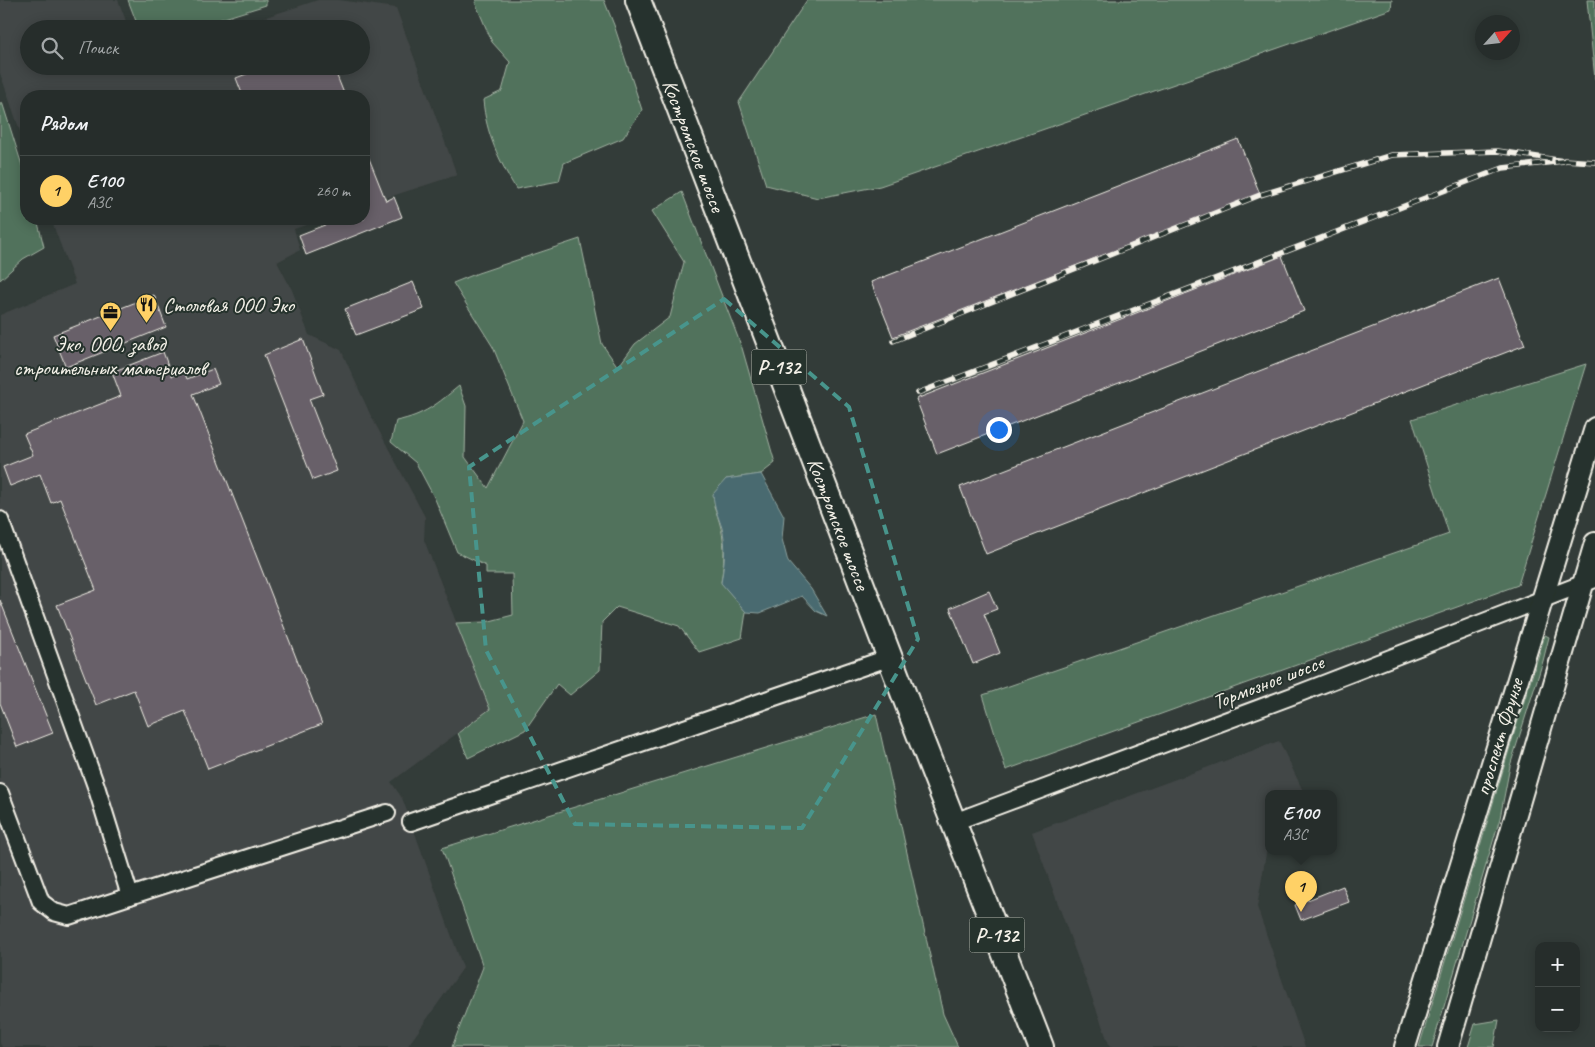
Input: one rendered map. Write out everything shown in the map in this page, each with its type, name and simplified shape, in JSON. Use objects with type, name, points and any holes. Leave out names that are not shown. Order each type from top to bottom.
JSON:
[{"type":"highway","name":"Костромское шоссе","points":[[638,0],[1041,1047]]},
{"type":"main road","name":"проспект Фрунзе","points":[[1405,1047],[1595,428]]},
{"type":"main road","name":"проспект Фрунзе","points":[[1448,1047],[1588,582],[1595,543]]},
{"type":"street","points":[[0,520],[96,786],[130,896]]},
{"type":"street","name":"Тормозное шоссе","points":[[954,822],[1300,693],[1588,582]]},
{"type":"street","points":[[411,822],[891,657]]},
{"type":"street","points":[[0,793],[41,902],[54,912],[69,916],[387,813]]},
{"type":"highlighted area","points":[[724,299],[849,407],[918,639],[802,828],[575,824],[486,650],[469,467]]},
{"type":"shaded area","points":[[0,0],[118,0],[126,20],[20,20],[20,75],[370,75],[370,20],[257,20],[318,0],[339,0],[396,8],[457,175],[370,203],[370,90],[20,90],[20,131],[0,73]]},
{"type":"shaded area","points":[[53,225],[306,225],[294,229],[300,250],[277,262],[292,290],[309,335],[341,350],[370,414],[425,517],[424,540],[490,709],[391,782],[402,798],[463,968],[407,1047],[2,1047],[0,1043],[0,315],[75,284]]},
{"type":"shaded area","points":[[1279,741],[1303,790],[1265,790],[1266,855],[1257,907],[1305,1047],[1110,1047],[1032,832]]},
{"type":"green space","points":[[128,0],[266,0],[266,5],[218,20],[136,20]]},
{"type":"green space","points":[[477,0],[604,0],[642,110],[623,138],[564,163],[559,181],[516,189],[494,146],[487,124],[483,100],[502,91],[510,62],[492,42],[475,2]]},
{"type":"green space","points":[[807,0],[1392,0],[1391,9],[880,186],[818,198],[766,185],[739,102]]},
{"type":"green space","points":[[1587,0],[1595,0],[1595,79]]},
{"type":"green space","points":[[2,102],[20,159],[20,225],[38,225],[44,247],[23,259],[0,280],[0,103]]},
{"type":"green space","points":[[682,192],[742,348],[775,463],[761,474],[726,479],[714,506],[724,543],[721,582],[746,612],[742,638],[699,652],[679,626],[617,607],[602,622],[600,670],[570,695],[557,684],[525,730],[468,758],[458,733],[490,709],[456,623],[486,622],[513,615],[512,574],[486,574],[486,566],[457,552],[435,499],[416,463],[391,442],[396,421],[423,412],[459,386],[466,406],[465,457],[488,488],[523,421],[493,347],[453,283],[580,239],[602,344],[618,367],[635,344],[670,317],[684,262],[652,211]]},
{"type":"green space","points":[[1586,364],[1518,585],[1006,770],[983,695],[1449,534],[1412,419]]},
{"type":"green space","points":[[1545,635],[1549,637],[1510,766],[1500,818],[1432,1047],[1419,1047],[1520,714]]},
{"type":"green space","points":[[876,714],[943,1014],[958,1047],[452,1047],[483,967],[442,848]]},
{"type":"green space","points":[[1499,1020],[1494,1047],[1468,1047],[1475,1024]]},
{"type":"water","points":[[761,474],[784,516],[782,539],[788,562],[811,589],[827,616],[816,611],[802,596],[760,613],[746,612],[721,583],[725,548],[713,494],[726,479]]},
{"type":"building","points":[[244,75],[337,75],[343,90],[241,90],[236,78]]},
{"type":"building","points":[[1238,139],[1260,194],[893,337],[871,282]]},
{"type":"building","points":[[370,161],[386,201],[394,197],[402,217],[306,255],[299,235],[325,225],[370,225]]},
{"type":"building","points":[[1282,256],[1304,311],[937,454],[916,399]]},
{"type":"building","points":[[1499,278],[1525,345],[986,554],[960,487]]},
{"type":"building","points":[[413,282],[424,309],[356,335],[345,309]]},
{"type":"building","name":"Эко, ООО, завод строительных материалов","points":[[154,295],[166,327],[66,367],[53,335]]},
{"type":"building","points":[[303,339],[323,394],[309,399],[337,471],[313,480],[264,355]]},
{"type":"building","points":[[163,352],[172,376],[184,371],[187,379],[213,369],[219,384],[193,394],[322,724],[208,769],[185,711],[148,726],[134,690],[96,705],[57,605],[96,590],[60,499],[51,503],[40,474],[10,486],[3,467],[33,455],[24,434],[121,396],[112,372]]},
{"type":"building","points":[[989,591],[997,609],[984,614],[1000,653],[973,664],[950,608]]},
{"type":"building","points":[[0,600],[53,733],[17,747],[0,703]]},
{"type":"building","points":[[1343,886],[1349,902],[1301,920],[1295,905]]},
{"type":"railway","points":[[893,341],[1260,195],[1392,155],[1498,151],[1564,161],[1503,168],[918,393]]},
{"type":"railway","points":[[1564,160],[1595,162]]},
{"type":"place","name":"Столовая ООО Эко","points":[[147,324]]},
{"type":"place","name":"Эко, ООО, завод строительных материалов","points":[[110,331]]},
{"type":"place","name":"E100","points":[[1301,912]]}]
